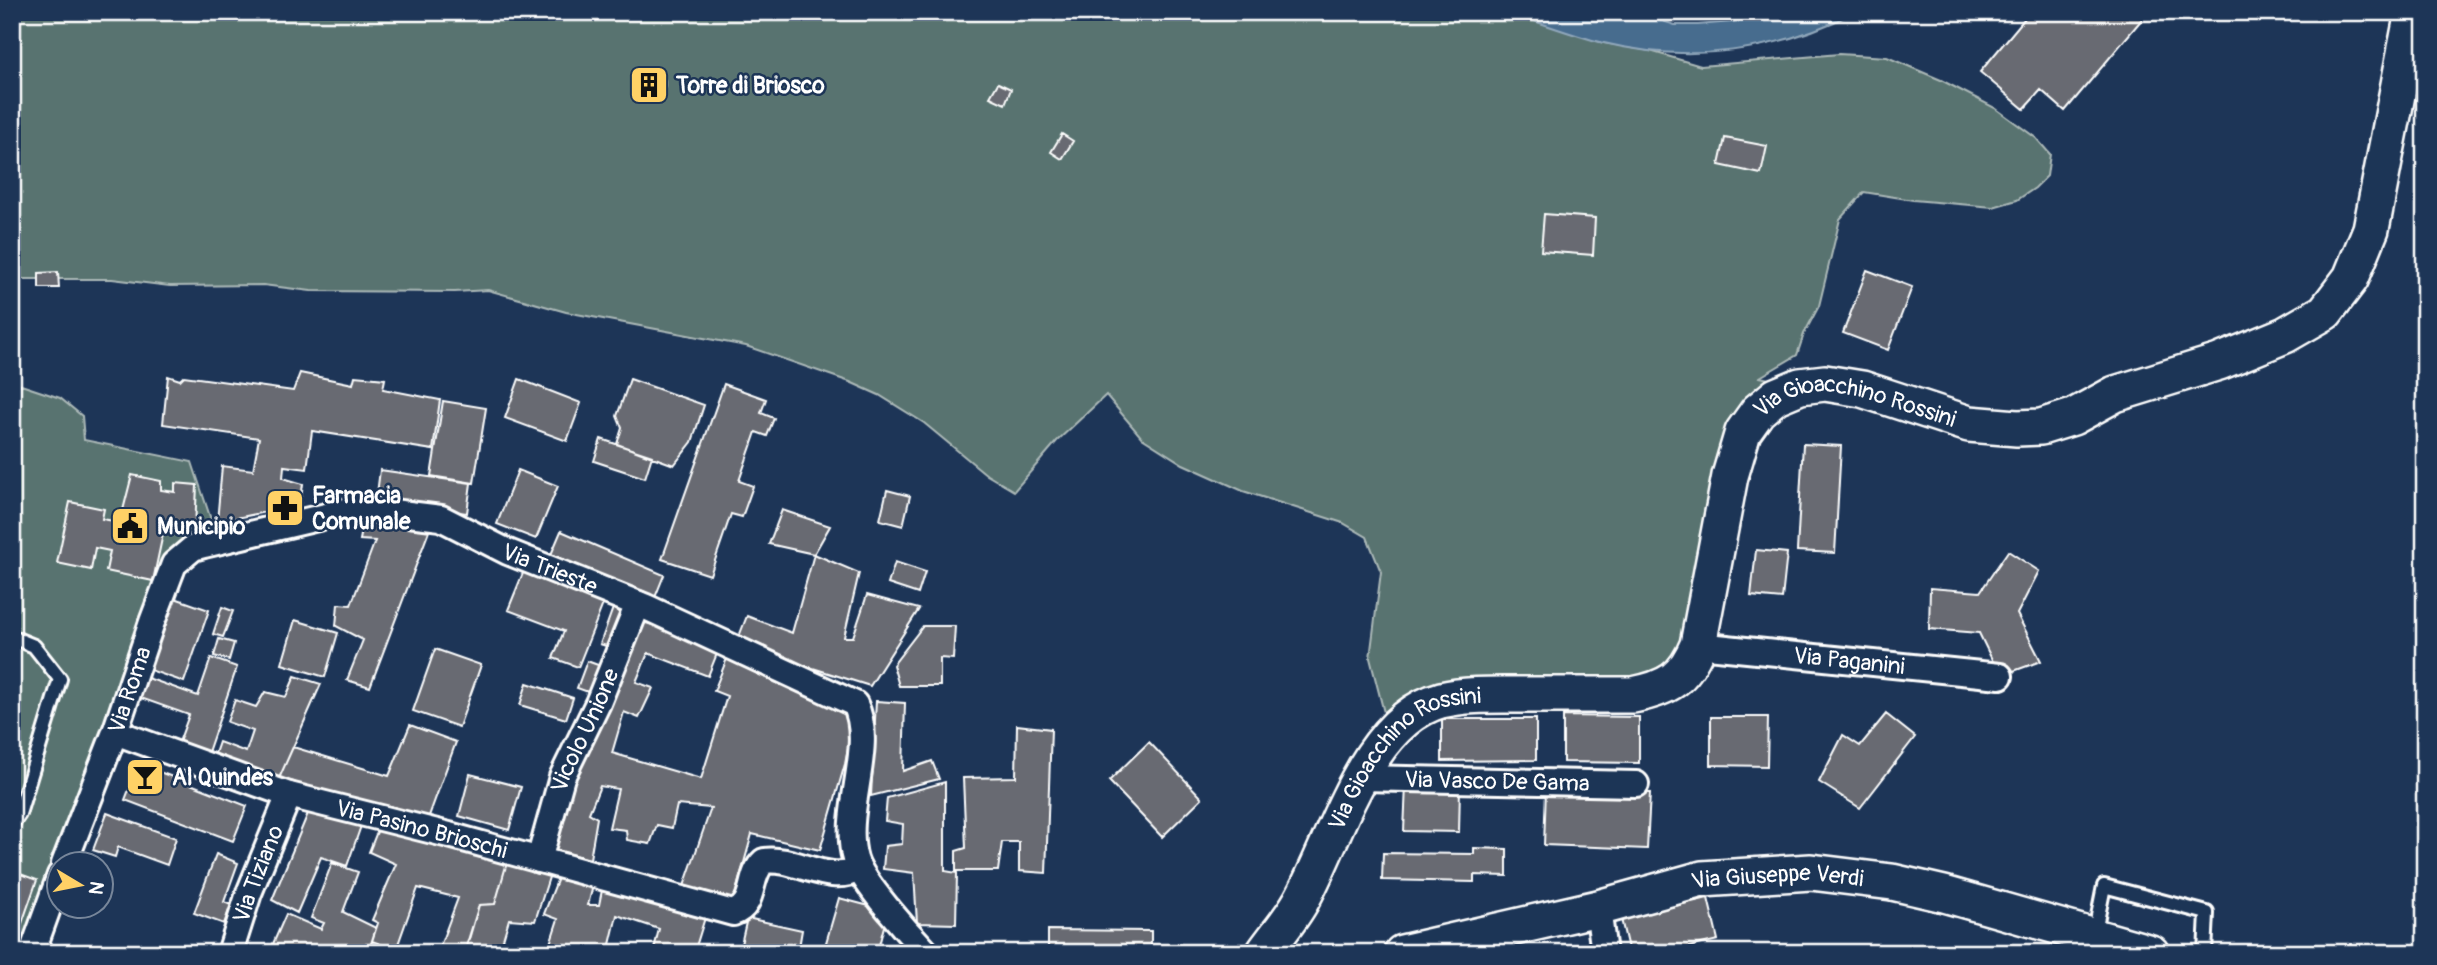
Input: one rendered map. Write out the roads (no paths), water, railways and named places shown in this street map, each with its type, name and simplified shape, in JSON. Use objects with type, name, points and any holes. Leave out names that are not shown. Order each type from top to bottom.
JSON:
[{"type":"street","name":"Via Gioacchino Rossini","points":[[1264,953],[1300,903],[1361,778],[1389,732],[1430,704],[1475,695],[1633,695],[1658,690],[1674,680],[1690,664],[1698,645],[1730,476],[1743,432],[1758,411],[1776,396],[1800,386],[1825,383],[1862,389],[1969,424],[2041,427],[2073,417],[2115,394],[2219,362],[2285,335],[2325,312],[2351,278],[2371,229],[2413,12]]},
{"type":"street","name":"Via Trieste","points":[[218,541],[360,508],[441,518],[508,552],[638,604],[855,704],[861,716],[860,761],[852,839],[865,877]]},
{"type":"street","name":"Via Roma","points":[[69,850],[115,732],[174,565],[193,548],[218,541]]},
{"type":"street","name":"Vicolo Unione","points":[[539,860],[562,777],[598,703],[638,604]]},
{"type":"street","name":"Via Paganini","points":[[1698,645],[2000,676]]},
{"type":"street","name":"Via Pasino Brioschi","points":[[115,732],[289,795],[733,913],[742,910],[748,902],[758,866],[764,862],[781,862],[840,875],[865,877]]},
{"type":"street","name":"Via Vasco De Gama","points":[[1361,778],[1636,784]]},
{"type":"street","name":"Via Tiziano","points":[[230,953],[249,893],[289,795]]},
{"type":"street","name":"Via Giuseppe Verdi","points":[[1402,953],[1598,908],[1702,879],[1811,872],[1892,882],[1931,891],[2091,944],[2151,953]]},
{"type":"street","points":[[865,877],[927,953]]},
{"type":"street","points":[[1598,908],[1604,953]]},
{"type":"street","points":[[32,953],[46,914]]},
{"type":"street","points":[[895,953],[903,926]]},
{"type":"lane","points":[[12,638],[34,646],[60,679],[19,814],[12,824]]},
{"type":"lane","points":[[2091,944],[2104,886],[2207,913],[2204,953]]},
{"type":"water","points":[[1507,12],[1635,12],[1675,25],[1698,25],[1732,22],[1760,12],[1855,12],[1795,37],[1764,45],[1701,53],[1669,53],[1604,43]]},
{"type":"place","name":"Torre di Briosco","points":[[649,85]]},
{"type":"place","name":"Farmacia Comunale","points":[[285,508]]},
{"type":"place","name":"Municipio","points":[[130,526]]},
{"type":"place","name":"Al Quindes","points":[[145,777]]}]
